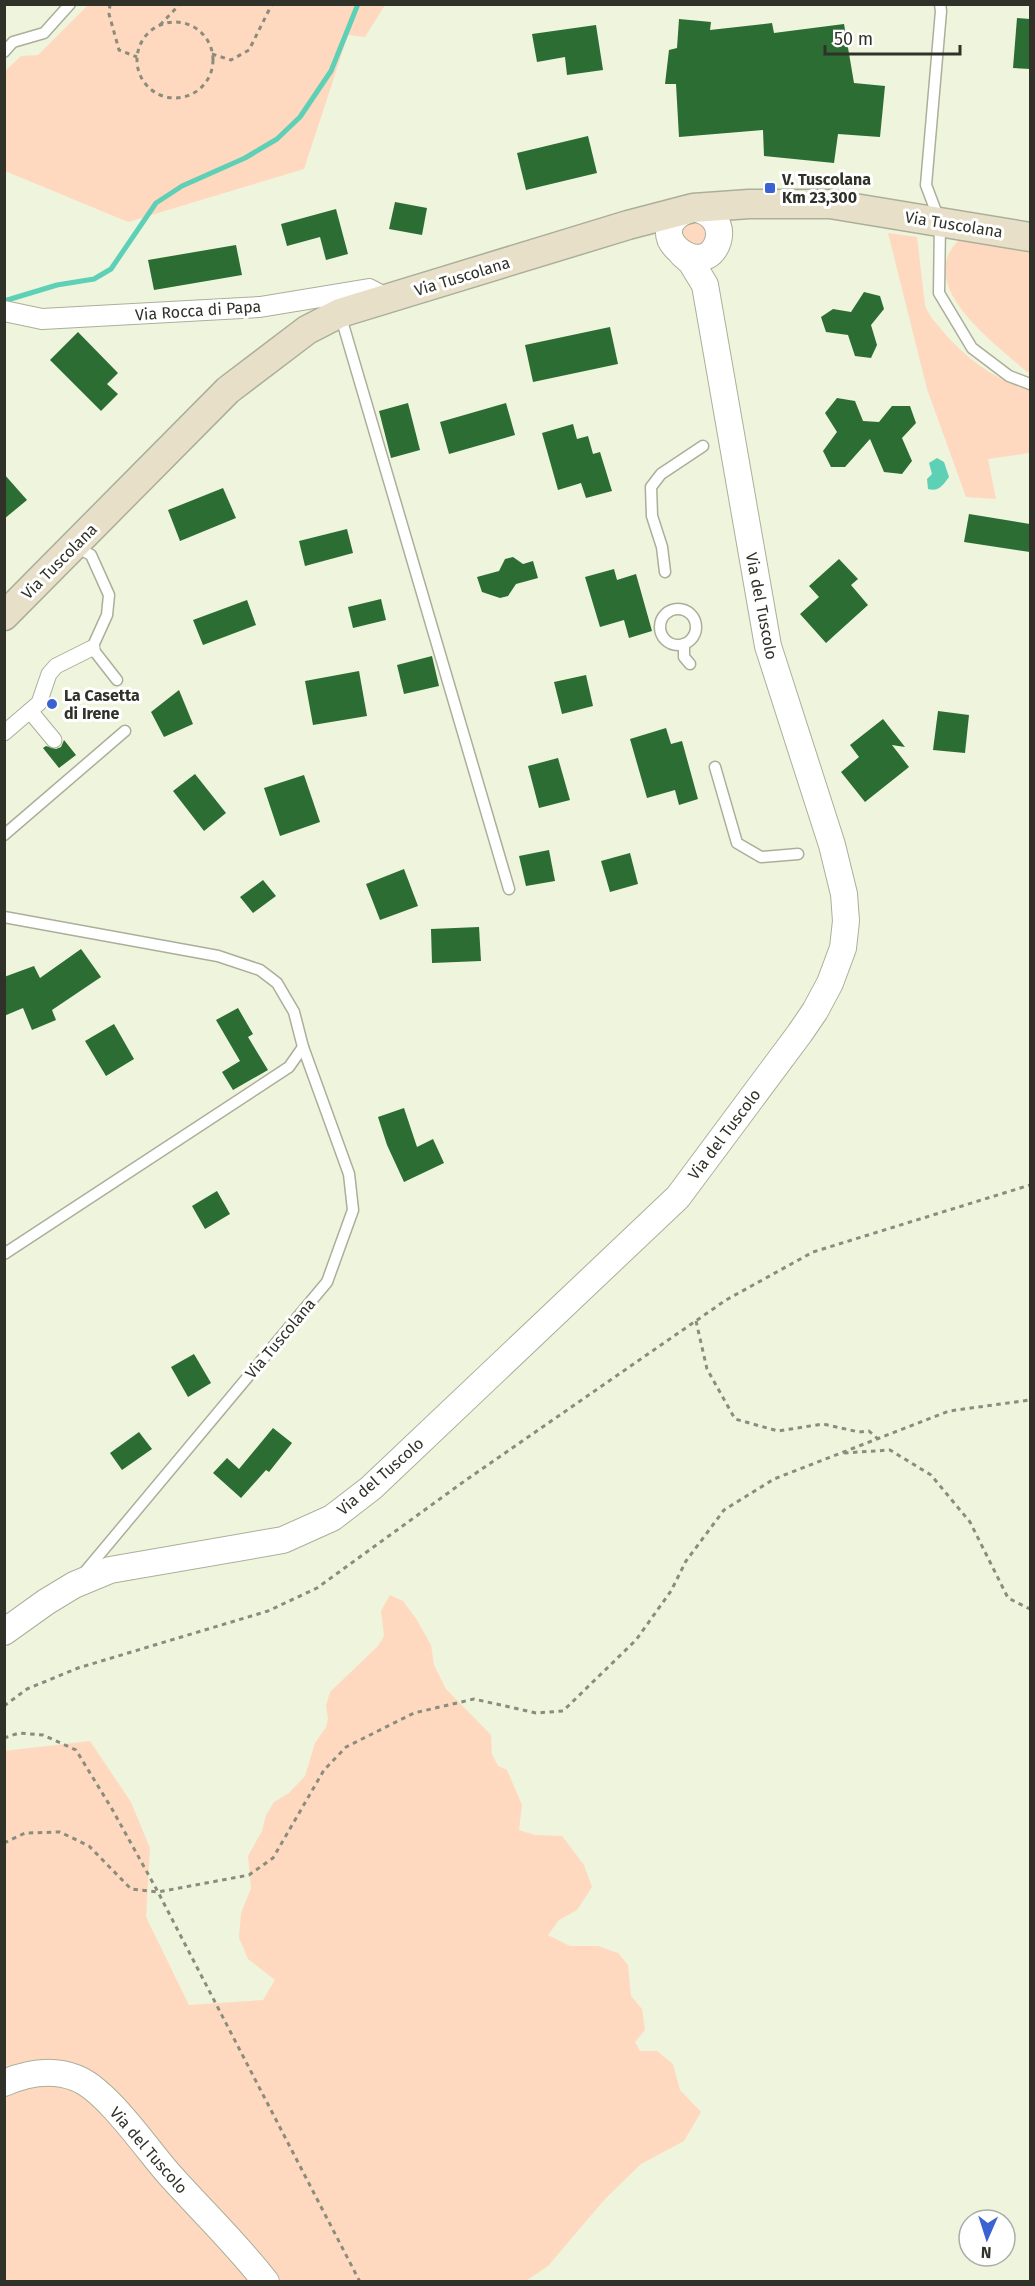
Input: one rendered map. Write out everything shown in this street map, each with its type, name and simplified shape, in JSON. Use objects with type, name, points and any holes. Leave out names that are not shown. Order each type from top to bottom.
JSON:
[{"type":"main road","name":"Via Tuscolana","points":[[4,616],[228,390],[307,330],[340,313],[628,225],[690,209],[749,204],[831,204],[1030,237]]},
{"type":"street","points":[[705,285],[717,243],[719,233],[714,219],[708,213],[690,209],[677,216],[670,230],[670,236],[679,252],[695,258],[703,256],[717,243],[737,212],[749,204]]},
{"type":"street","points":[[628,225],[656,233],[691,262],[705,285]]},
{"type":"street","name":"Via del Tuscolo","points":[[4,1632],[74,1585],[110,1570],[283,1540],[324,1522],[351,1504],[516,1352],[678,1197],[805,1025],[830,983],[843,948],[846,921],[844,894],[832,845],[768,646],[705,285]]},
{"type":"street","name":"Via Rocca di Papa","points":[[4,311],[42,319],[260,307],[369,289],[388,299]]},
{"type":"street","points":[[4,733],[39,703],[49,674],[56,666],[92,648]]},
{"type":"street","points":[[30,711],[54,740]]},
{"type":"street","name":"Via del Tuscolo","points":[[4,2083],[30,2075],[54,2072],[77,2078],[90,2086],[124,2120],[266,2282]]},
{"type":"lane","points":[[4,52],[13,42],[44,33],[70,4]]},
{"type":"lane","points":[[940,4],[926,185],[940,222],[939,293],[972,348],[1009,376],[1030,384]]},
{"type":"lane","points":[[340,313],[509,889]]},
{"type":"lane","points":[[665,572],[663,547],[652,516],[651,487],[661,474],[703,446]]},
{"type":"lane","points":[[74,546],[91,555],[109,595],[107,615],[92,648],[117,680]]},
{"type":"lane","points":[[684,644],[684,657],[690,664]]},
{"type":"lane","points":[[4,835],[125,731]]},
{"type":"lane","points":[[715,767],[737,843],[761,857],[798,854]]},
{"type":"lane","name":"Via Tuscolana","points":[[4,916],[219,956],[260,970],[277,983],[294,1012],[303,1047],[349,1174],[353,1210],[327,1282],[74,1585]]},
{"type":"lane","points":[[4,1254],[289,1067],[303,1047]]},
{"type":"path","points":[[110,4],[109,14],[119,50],[137,57]]},
{"type":"path","points":[[160,25],[182,23],[193,27],[209,44],[213,54],[208,80],[189,96],[176,99],[163,97],[152,91],[143,81],[138,69],[137,57],[144,38],[180,4]]},
{"type":"path","points":[[213,54],[231,60],[249,50],[272,4]]},
{"type":"path","points":[[4,1706],[27,1689],[78,1668],[268,1611],[317,1588],[466,1480],[726,1300],[813,1252],[1030,1185]]},
{"type":"path","points":[[696,1321],[707,1369],[735,1419],[778,1431],[822,1424],[859,1432],[869,1431],[878,1439]]},
{"type":"path","points":[[4,1843],[25,1833],[60,1832],[89,1846],[131,1889],[158,1892],[249,1875],[273,1858],[324,1770],[346,1747],[414,1713],[474,1699],[536,1713],[563,1711],[636,1640],[671,1591],[686,1561],[724,1510],[774,1479],[950,1411],[1030,1400]]},
{"type":"path","points":[[841,1453],[890,1450],[931,1475],[970,1522],[1008,1598],[1030,1609]]},
{"type":"path","points":[[4,1738],[19,1734],[43,1735],[76,1750],[158,1892],[360,2282]]},
{"type":"shaded area","points":[[89,4],[385,5],[365,37],[348,35],[304,169],[128,222],[5,171],[5,71],[21,56],[38,55]]},
{"type":"shaded area","points":[[695,222],[705,228],[707,236],[701,246],[685,244],[682,231],[684,227]]},
{"type":"shaded area","points":[[888,233],[917,237],[925,305],[931,317],[946,335],[994,375],[1030,390],[1030,453],[988,459],[996,499],[966,497],[927,389]]},
{"type":"shaded area","points":[[960,239],[1030,253],[1030,371],[1027,372],[979,329],[963,312],[951,293],[945,275],[948,256]]},
{"type":"shaded area","points":[[390,1595],[403,1601],[417,1620],[431,1645],[434,1665],[446,1689],[491,1735],[492,1754],[498,1766],[507,1770],[522,1805],[519,1830],[535,1835],[562,1836],[584,1865],[592,1887],[577,1910],[559,1920],[548,1935],[570,1946],[598,1946],[618,1953],[628,1965],[631,1996],[642,2009],[645,2030],[635,2042],[640,2051],[657,2051],[673,2064],[680,2090],[701,2112],[684,2141],[641,2164],[605,2199],[548,2266],[526,2281],[5,2281],[4,1751],[90,1741],[131,1802],[150,1848],[146,1917],[189,2005],[263,2000],[275,1980],[248,1959],[239,1938],[241,1913],[251,1888],[248,1856],[274,1802],[289,1793],[305,1776],[315,1743],[326,1727],[328,1719],[326,1706],[330,1692],[378,1646],[384,1636],[381,1611]]},
{"type":"water","points":[[937,458],[944,462],[949,477],[938,489],[932,490],[928,489],[927,479],[932,474],[929,463]]},
{"type":"building","points":[[1017,18],[1030,19],[1030,69],[1013,68]]},
{"type":"building","points":[[679,19],[711,22],[710,30],[772,23],[774,33],[844,24],[854,83],[885,86],[880,137],[838,134],[834,163],[764,156],[763,130],[679,137],[676,84],[665,84],[669,50],[677,48]]},
{"type":"building","points":[[596,25],[603,70],[567,75],[565,57],[537,62],[532,34]]},
{"type":"building","points":[[588,136],[597,173],[526,190],[517,153]]},
{"type":"building","points":[[395,202],[427,208],[422,235],[389,229]]},
{"type":"building","points":[[336,209],[348,254],[326,260],[320,237],[287,246],[281,224]]},
{"type":"building","points":[[236,245],[242,275],[154,290],[148,260]]},
{"type":"building","points":[[864,292],[880,296],[884,309],[871,325],[877,345],[871,358],[855,356],[848,335],[826,332],[821,317],[833,309],[851,312]]},
{"type":"building","points":[[610,327],[618,364],[533,382],[525,345]]},
{"type":"building","points":[[78,332],[118,373],[107,384],[118,394],[101,411],[50,360]]},
{"type":"building","points":[[837,398],[855,401],[863,421],[879,422],[892,406],[910,406],[916,423],[902,438],[912,461],[902,474],[884,472],[870,439],[845,467],[831,467],[823,451],[837,432],[825,413]]},
{"type":"building","points":[[408,403],[420,450],[391,458],[379,411]]},
{"type":"building","points":[[506,403],[515,435],[449,454],[440,422]]},
{"type":"building","points":[[573,424],[577,439],[588,436],[593,454],[600,452],[612,491],[586,498],[581,483],[558,490],[542,433]]},
{"type":"building","points":[[4,474],[27,500],[4,519]]},
{"type":"building","points":[[223,488],[236,518],[180,541],[168,510]]},
{"type":"building","points":[[969,514],[1030,524],[1030,552],[964,542]]},
{"type":"building","points":[[347,529],[353,553],[305,566],[299,541]]},
{"type":"building","points":[[513,557],[523,564],[533,561],[538,578],[516,584],[508,596],[500,598],[482,592],[477,577],[499,571],[505,559]]},
{"type":"building","points":[[839,559],[858,579],[851,585],[868,605],[826,643],[800,614],[819,597],[809,586]]},
{"type":"building","points":[[614,569],[617,580],[636,574],[652,631],[629,638],[624,620],[600,627],[585,577]]},
{"type":"building","points":[[381,599],[386,620],[353,628],[348,607]]},
{"type":"building","points":[[247,600],[256,625],[203,645],[193,620]]},
{"type":"building","points":[[432,656],[439,686],[404,694],[397,665]]},
{"type":"building","points":[[359,671],[367,716],[313,725],[305,681]]},
{"type":"building","points":[[586,675],[593,706],[562,714],[554,682]]},
{"type":"building","points":[[179,690],[193,724],[164,737],[151,712]]},
{"type":"building","points":[[938,711],[969,715],[965,753],[933,750]]},
{"type":"building","points":[[883,719],[905,747],[892,745],[909,767],[865,802],[841,772],[859,757],[850,745]]},
{"type":"building","points":[[666,728],[671,744],[682,741],[698,799],[679,805],[675,790],[647,798],[630,739]]},
{"type":"building","points":[[64,740],[76,755],[59,768],[43,748],[46,746],[56,749],[61,747]]},
{"type":"building","points":[[558,758],[570,800],[539,808],[528,766]]},
{"type":"building","points":[[195,774],[226,813],[204,831],[173,791]]},
{"type":"building","points":[[304,775],[320,822],[280,836],[264,788]]},
{"type":"building","points":[[549,850],[555,881],[526,886],[519,856]]},
{"type":"building","points":[[630,853],[638,884],[610,892],[601,861]]},
{"type":"building","points":[[404,869],[418,906],[380,920],[366,884]]},
{"type":"building","points":[[263,880],[276,896],[253,913],[240,897]]},
{"type":"building","points":[[479,927],[481,961],[432,963],[431,929]]},
{"type":"building","points":[[81,949],[101,977],[52,1010],[56,1020],[32,1030],[23,1008],[4,1016],[4,977],[34,966],[40,978]]},
{"type":"building","points":[[238,1008],[253,1034],[248,1037],[268,1070],[233,1090],[222,1072],[240,1061],[216,1020]]},
{"type":"building","points":[[114,1024],[134,1059],[106,1076],[85,1041]]},
{"type":"building","points":[[404,1108],[417,1147],[433,1139],[444,1163],[404,1182],[387,1145],[378,1117]]},
{"type":"building","points":[[217,1191],[230,1214],[205,1229],[192,1206]]},
{"type":"building","points":[[194,1354],[211,1383],[188,1397],[171,1367]]},
{"type":"building","points":[[273,1428],[292,1443],[269,1472],[266,1470],[241,1498],[213,1473],[227,1458],[239,1469]]},
{"type":"building","points":[[139,1432],[152,1449],[122,1470],[110,1453]]},
{"type":"waterway","points":[[4,301],[57,285],[94,279],[111,269],[156,203],[182,186],[245,158],[277,139],[300,117],[331,71],[358,4]]},
{"type":"place","name":"V. Tuscolana Km 23,300","points":[[770,188]]},
{"type":"place","name":"La Casetta di Irene","points":[[52,704]]}]
